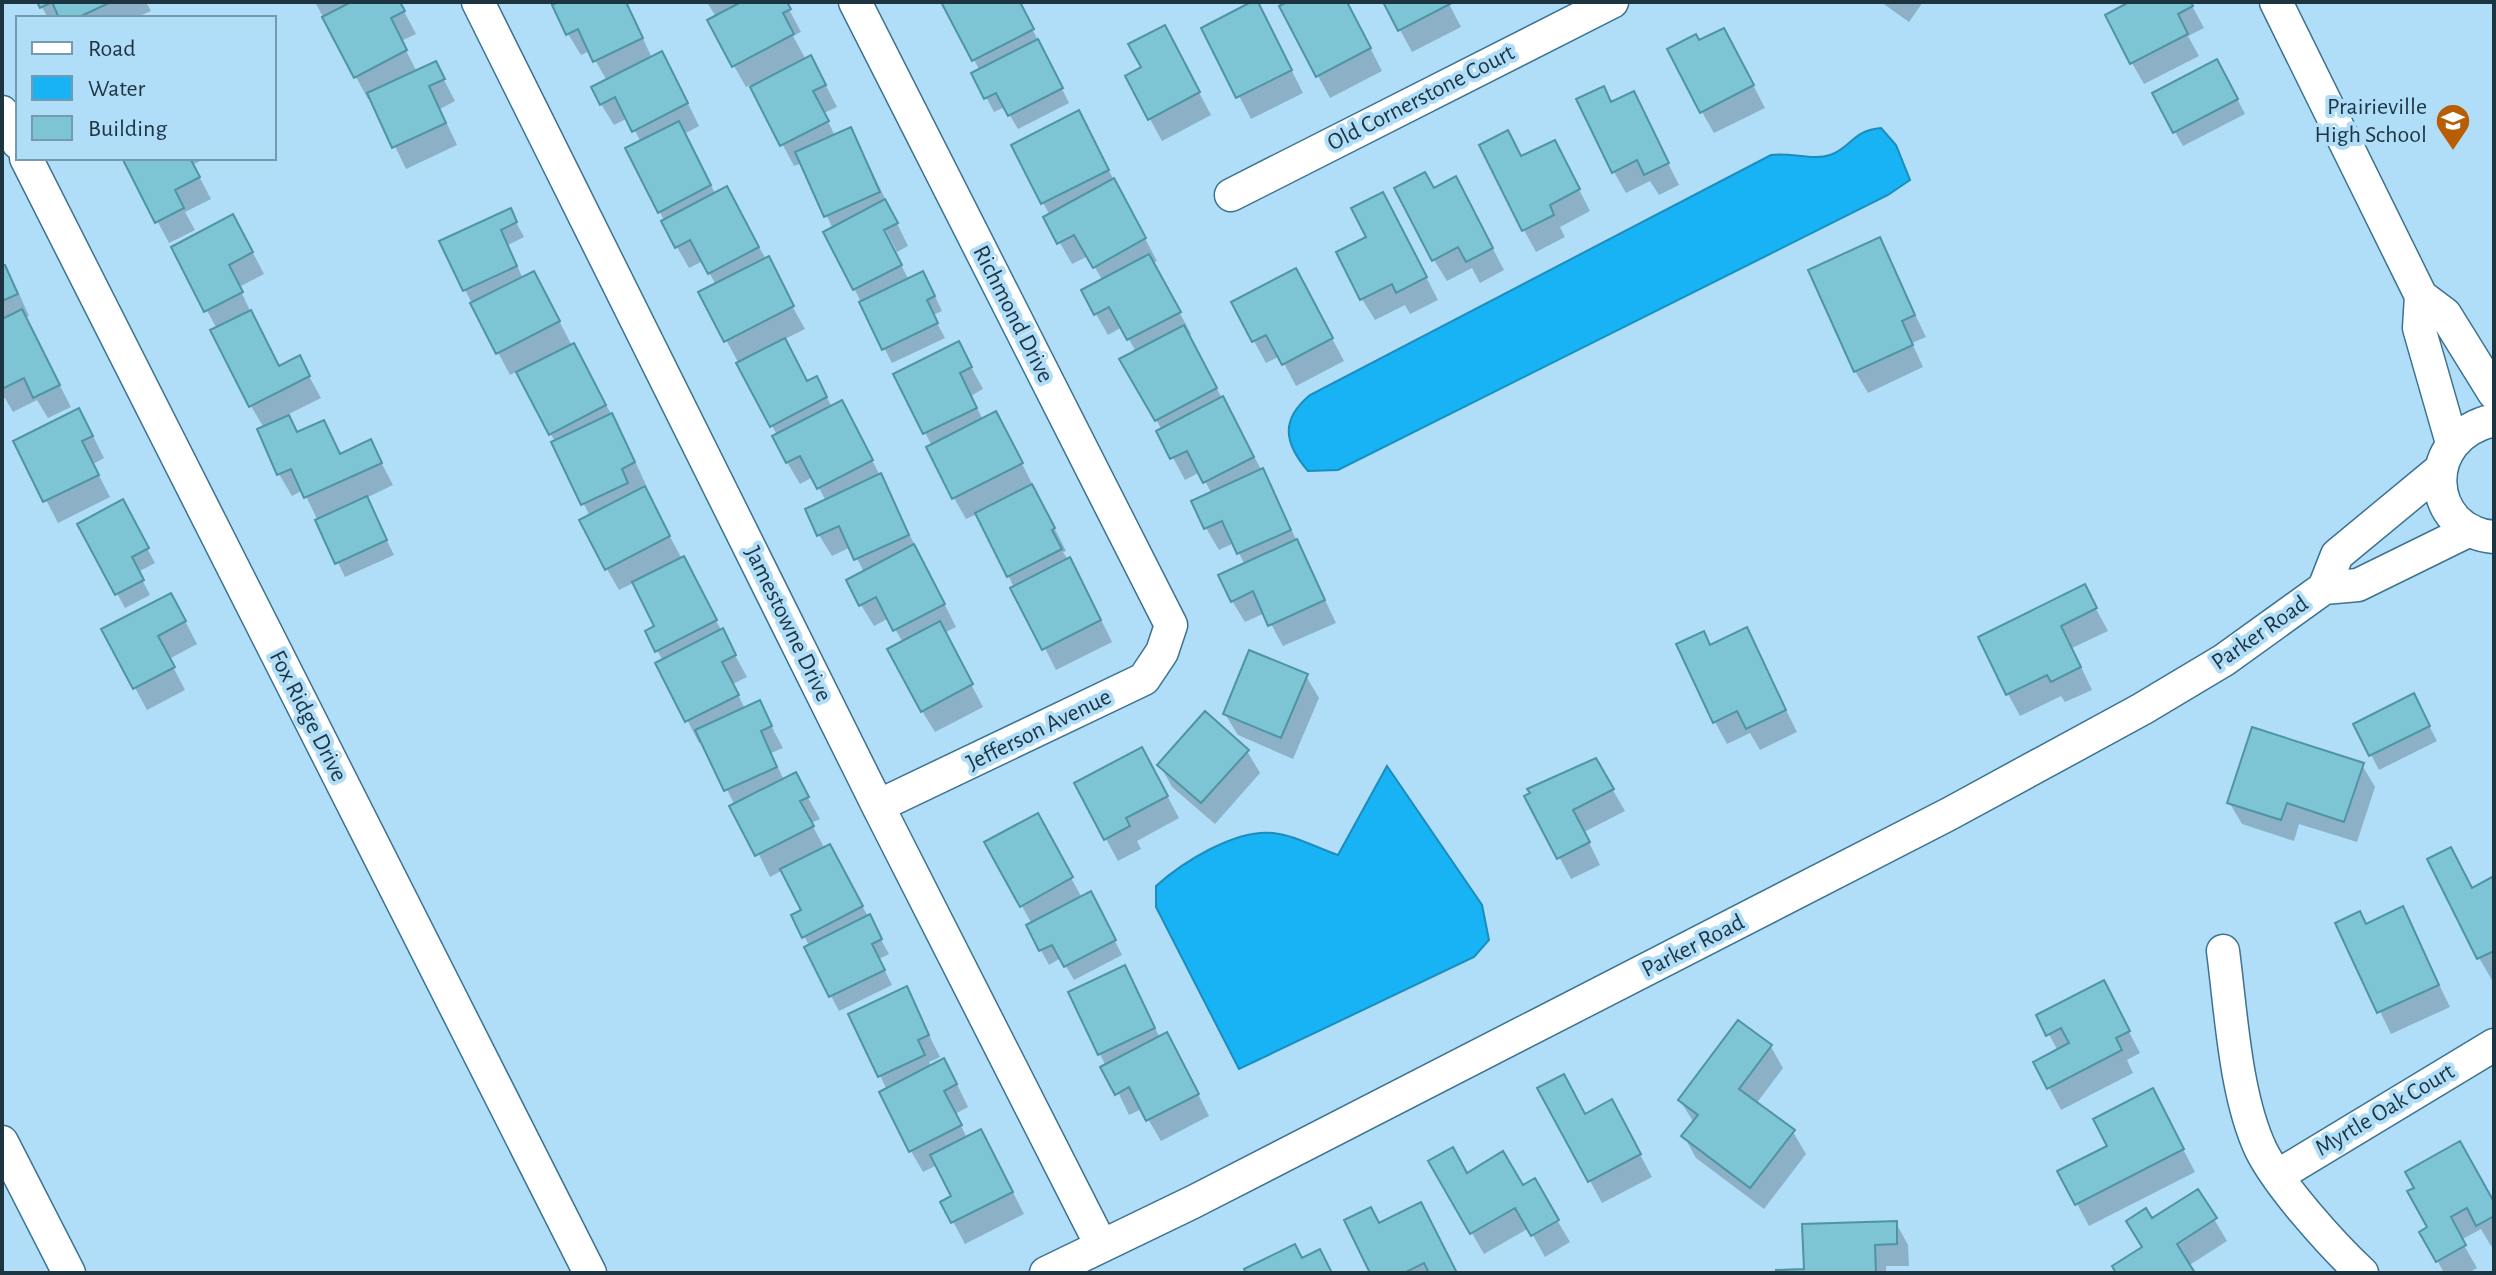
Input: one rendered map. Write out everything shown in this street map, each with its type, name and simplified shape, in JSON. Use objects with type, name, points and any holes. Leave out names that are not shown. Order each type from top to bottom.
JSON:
[{"type":"street","name":"Jamestowne Drive","points":[[478,2],[878,806],[1101,1245]]},
{"type":"street","name":"Richmond Drive","points":[[855,2],[1171,625]]},
{"type":"street","name":"Old Cornerstone Court","points":[[1231,195],[1612,2]]},
{"type":"street","points":[[2276,2],[2421,296],[2445,314],[2494,393]]},
{"type":"street","points":[[2,112],[16,139]]},
{"type":"street","name":"Fox Ridge Drive","points":[[27,160],[590,1273]]},
{"type":"street","points":[[2421,296],[2419,328],[2446,456],[2439,481],[2447,507],[2457,521],[2486,538]]},
{"type":"street","name":"Parker Road","points":[[2324,588],[2337,555],[2446,456],[2464,432],[2494,420]]},
{"type":"street","name":"Parker Road","points":[[1046,1273],[1193,1202],[1949,814],[2142,709],[2224,660],[2324,588],[2358,585],[2486,538]]},
{"type":"street","name":"Jefferson Avenue","points":[[878,806],[1144,679],[1162,652],[1171,625]]},
{"type":"street","points":[[2223,951],[2240,1082],[2260,1148],[2277,1176],[2362,1273]]},
{"type":"street","name":"Myrtle Oak Court","points":[[2277,1176],[2494,1045]]},
{"type":"street","points":[[2,1142],[69,1273]]},
{"type":"water","points":[[1881,128],[1896,145],[1910,180],[1888,195],[1338,470],[1308,471],[1294,451],[1290,441],[1290,423],[1300,404],[1310,395],[1771,155],[1830,155],[1864,132]]},
{"type":"water","points":[[1387,766],[1482,905],[1489,940],[1474,957],[1239,1069],[1156,907],[1156,886],[1210,849],[1258,833],[1289,836],[1338,855]]},
{"type":"building","points":[[37,2],[52,2],[40,8]]},
{"type":"building","points":[[52,2],[111,2],[81,16],[58,16]]},
{"type":"building","points":[[351,2],[400,2],[405,11],[391,18],[407,50],[354,78],[322,17]]},
{"type":"building","points":[[558,2],[626,2],[643,38],[593,62],[578,29],[566,35],[552,5]]},
{"type":"building","points":[[741,2],[787,2],[791,9],[783,13],[794,34],[732,67],[707,20]]},
{"type":"building","points":[[941,2],[1020,2],[1034,29],[972,61]]},
{"type":"building","points":[[1251,2],[1258,2],[1292,70],[1236,98],[1201,28]]},
{"type":"building","points":[[1287,2],[1347,2],[1371,48],[1316,77],[1279,6]]},
{"type":"building","points":[[1383,2],[1449,2],[1450,4],[1398,31]]},
{"type":"building","points":[[2129,2],[2191,2],[2193,6],[2178,14],[2188,34],[2130,64],[2105,15]]},
{"type":"building","points":[[1165,25],[1200,92],[1148,120],[1125,76],[1141,67],[1128,44]]},
{"type":"building","points":[[1724,28],[1754,85],[1700,113],[1667,49],[1696,34],[1699,40]]},
{"type":"building","points":[[1038,39],[1063,88],[1008,116],[996,93],[984,99],[971,73]]},
{"type":"building","points":[[662,51],[688,103],[632,132],[615,97],[600,105],[591,87]]},
{"type":"building","points":[[811,55],[826,85],[813,91],[829,121],[780,146],[750,87]]},
{"type":"building","points":[[2217,59],[2238,99],[2173,133],[2152,93]]},
{"type":"building","points":[[436,61],[445,79],[429,86],[446,123],[392,148],[367,93]]},
{"type":"building","points":[[1604,86],[1611,102],[1634,91],[1669,163],[1644,175],[1637,160],[1612,173],[1576,99]]},
{"type":"building","points":[[1079,110],[1109,170],[1041,204],[1011,145]]},
{"type":"building","points":[[679,121],[711,185],[658,213],[625,148]]},
{"type":"building","points":[[851,127],[880,192],[824,217],[795,152]]},
{"type":"building","points":[[1508,130],[1521,156],[1555,140],[1580,189],[1550,205],[1554,215],[1522,231],[1479,145]]},
{"type":"building","points":[[123,160],[191,160],[200,177],[175,190],[184,208],[155,223]]},
{"type":"building","points":[[1425,172],[1434,188],[1456,176],[1493,248],[1466,262],[1458,247],[1432,261],[1394,188]]},
{"type":"building","points":[[1114,178],[1146,238],[1093,268],[1074,235],[1057,244],[1043,217]]},
{"type":"building","points":[[727,186],[759,247],[708,274],[690,240],[675,248],[661,221]]},
{"type":"building","points":[[1383,192],[1427,277],[1396,293],[1392,284],[1360,300],[1336,252],[1366,237],[1351,208]]},
{"type":"building","points":[[885,199],[898,223],[884,230],[902,265],[853,290],[823,232]]},
{"type":"building","points":[[511,208],[517,222],[501,230],[517,266],[463,291],[439,241]]},
{"type":"building","points":[[233,214],[253,252],[229,265],[243,292],[204,312],[171,247]]},
{"type":"building","points":[[1880,237],[1915,315],[1902,321],[1913,345],[1854,372],[1808,270]]},
{"type":"building","points":[[1149,254],[1181,312],[1127,340],[1109,307],[1094,315],[1081,290]]},
{"type":"building","points":[[769,256],[794,306],[724,342],[698,292]]},
{"type":"building","points":[[5,265],[18,294],[2,301],[2,266]]},
{"type":"building","points":[[1296,268],[1333,338],[1282,365],[1266,335],[1252,342],[1231,302]]},
{"type":"building","points":[[534,271],[560,321],[496,354],[470,303]]},
{"type":"building","points":[[923,271],[935,296],[927,300],[938,323],[882,350],[859,302]]},
{"type":"building","points":[[22,309],[60,385],[33,398],[24,378],[2,389],[2,319]]},
{"type":"building","points":[[251,310],[279,366],[300,355],[310,376],[249,407],[210,330]]},
{"type":"building","points":[[1184,325],[1217,388],[1155,421],[1119,359]]},
{"type":"building","points":[[785,338],[807,381],[817,376],[827,397],[770,427],[736,363]]},
{"type":"building","points":[[959,341],[972,367],[960,373],[977,408],[923,434],[893,374]]},
{"type":"building","points":[[574,343],[606,405],[549,435],[516,372]]},
{"type":"building","points":[[1223,396],[1254,457],[1203,483],[1187,451],[1170,459],[1156,431]]},
{"type":"building","points":[[842,400],[873,460],[817,489],[800,456],[786,463],[772,436]]},
{"type":"building","points":[[79,408],[93,436],[82,441],[99,475],[43,502],[13,441]]},
{"type":"building","points":[[996,411],[1023,463],[952,499],[926,447]]},
{"type":"building","points":[[612,413],[635,462],[622,469],[628,483],[581,505],[551,442]]},
{"type":"building","points":[[289,415],[297,432],[324,420],[340,454],[371,439],[382,463],[304,498],[291,469],[277,475],[257,429]]},
{"type":"building","points":[[1263,468],[1291,530],[1237,554],[1222,521],[1204,529],[1191,501]]},
{"type":"building","points":[[881,473],[909,535],[854,560],[839,526],[817,536],[805,509]]},
{"type":"building","points":[[1032,484],[1055,528],[1052,530],[1062,549],[1007,577],[975,513]]},
{"type":"building","points":[[645,486],[670,536],[605,570],[579,520]]},
{"type":"building","points":[[367,496],[387,540],[335,564],[315,520]]},
{"type":"building","points":[[123,499],[149,548],[132,557],[144,580],[115,595],[77,524]]},
{"type":"building","points":[[1297,539],[1325,600],[1268,626],[1253,591],[1231,602],[1218,575]]},
{"type":"building","points":[[914,544],[945,604],[893,631],[876,597],[859,606],[846,580]]},
{"type":"building","points":[[684,556],[717,620],[655,652],[645,631],[654,626],[632,582]]},
{"type":"building","points":[[1070,557],[1101,620],[1042,650],[1010,588]]},
{"type":"building","points":[[2085,584],[2097,608],[2061,626],[2081,667],[2051,682],[2047,675],[2006,695],[1978,637]]},
{"type":"building","points":[[171,593],[186,621],[158,636],[175,667],[133,689],[101,629]]},
{"type":"building","points":[[940,621],[973,684],[921,712],[887,649]]},
{"type":"building","points":[[1747,627],[1786,710],[1746,729],[1737,711],[1713,723],[1676,644],[1704,631],[1710,645]]},
{"type":"building","points":[[723,628],[736,655],[722,662],[739,695],[685,722],[655,663]]},
{"type":"building","points":[[1249,650],[1308,674],[1281,738],[1223,714]]},
{"type":"building","points":[[2414,693],[2430,726],[2369,756],[2353,724]]},
{"type":"building","points":[[760,700],[772,726],[761,731],[777,767],[724,791],[695,730]]},
{"type":"building","points":[[1205,711],[1249,750],[1201,803],[1157,765]]},
{"type":"building","points":[[2252,727],[2364,763],[2344,822],[2287,803],[2281,820],[2227,803]]},
{"type":"building","points":[[1142,747],[1168,796],[1126,818],[1130,826],[1104,840],[1074,783]]},
{"type":"building","points":[[1596,758],[1614,789],[1573,810],[1590,842],[1557,859],[1524,796],[1530,793],[1527,789]]},
{"type":"building","points":[[796,772],[809,797],[800,801],[814,826],[755,856],[729,806]]},
{"type":"building","points":[[1038,813],[1073,877],[1020,907],[984,842]]},
{"type":"building","points":[[830,844],[863,906],[802,938],[791,915],[801,910],[780,869]]},
{"type":"building","points":[[2451,847],[2472,888],[2494,876],[2494,951],[2477,959],[2427,859]]},
{"type":"building","points":[[1091,891],[1116,940],[1064,967],[1052,945],[1039,951],[1026,925]]},
{"type":"building","points":[[2403,906],[2439,985],[2377,1013],[2335,923],[2360,911],[2366,924]]},
{"type":"building","points":[[870,914],[882,939],[872,944],[885,970],[829,997],[804,947]]},
{"type":"building","points":[[1125,965],[1155,1028],[1098,1055],[1068,992]]},
{"type":"building","points":[[2104,980],[2130,1031],[2116,1038],[2122,1050],[2047,1089],[2033,1062],[2069,1043],[2061,1028],[2046,1036],[2036,1015]]},
{"type":"building","points":[[907,986],[929,1035],[918,1040],[925,1055],[878,1077],[848,1014]]},
{"type":"building","points":[[1738,1020],[1772,1045],[1739,1089],[1795,1130],[1750,1188],[1681,1136],[1698,1115],[1678,1100]]},
{"type":"building","points":[[1167,1032],[1199,1094],[1146,1121],[1129,1087],[1115,1095],[1100,1067]]},
{"type":"building","points":[[944,1058],[957,1084],[944,1091],[962,1125],[909,1152],[879,1092]]},
{"type":"building","points":[[1564,1074],[1585,1114],[1612,1099],[1641,1154],[1588,1182],[1537,1088]]},
{"type":"building","points":[[2153,1088],[2184,1149],[2075,1205],[2057,1171],[2107,1146],[2093,1119]]},
{"type":"building","points":[[981,1129],[1013,1192],[951,1223],[940,1202],[951,1196],[930,1155]]},
{"type":"building","points":[[2460,1141],[2494,1202],[2494,1216],[2476,1226],[2467,1208],[2451,1217],[2466,1245],[2436,1262],[2419,1232],[2427,1227],[2407,1191],[2414,1188],[2405,1172]]},
{"type":"building","points":[[1453,1147],[1467,1173],[1503,1151],[1523,1185],[1535,1178],[1559,1220],[1531,1236],[1515,1208],[1470,1234],[1428,1161]]},
{"type":"building","points":[[2198,1189],[2217,1218],[2177,1244],[2195,1273],[2116,1273],[2112,1266],[2142,1247],[2126,1221],[2146,1208],[2152,1218]]},
{"type":"building","points":[[1421,1202],[1457,1273],[1429,1273],[1424,1263],[1404,1273],[1370,1273],[1344,1220],[1371,1207],[1379,1223]]},
{"type":"building","points":[[1897,1221],[1897,1244],[1875,1245],[1876,1273],[1776,1273],[1776,1270],[1804,1269],[1802,1224]]},
{"type":"building","points":[[1295,1244],[1302,1258],[1320,1249],[1332,1273],[1246,1273],[1244,1269]]},
{"type":"place","name":"Prairieville High School","points":[[2453,152]]}]
